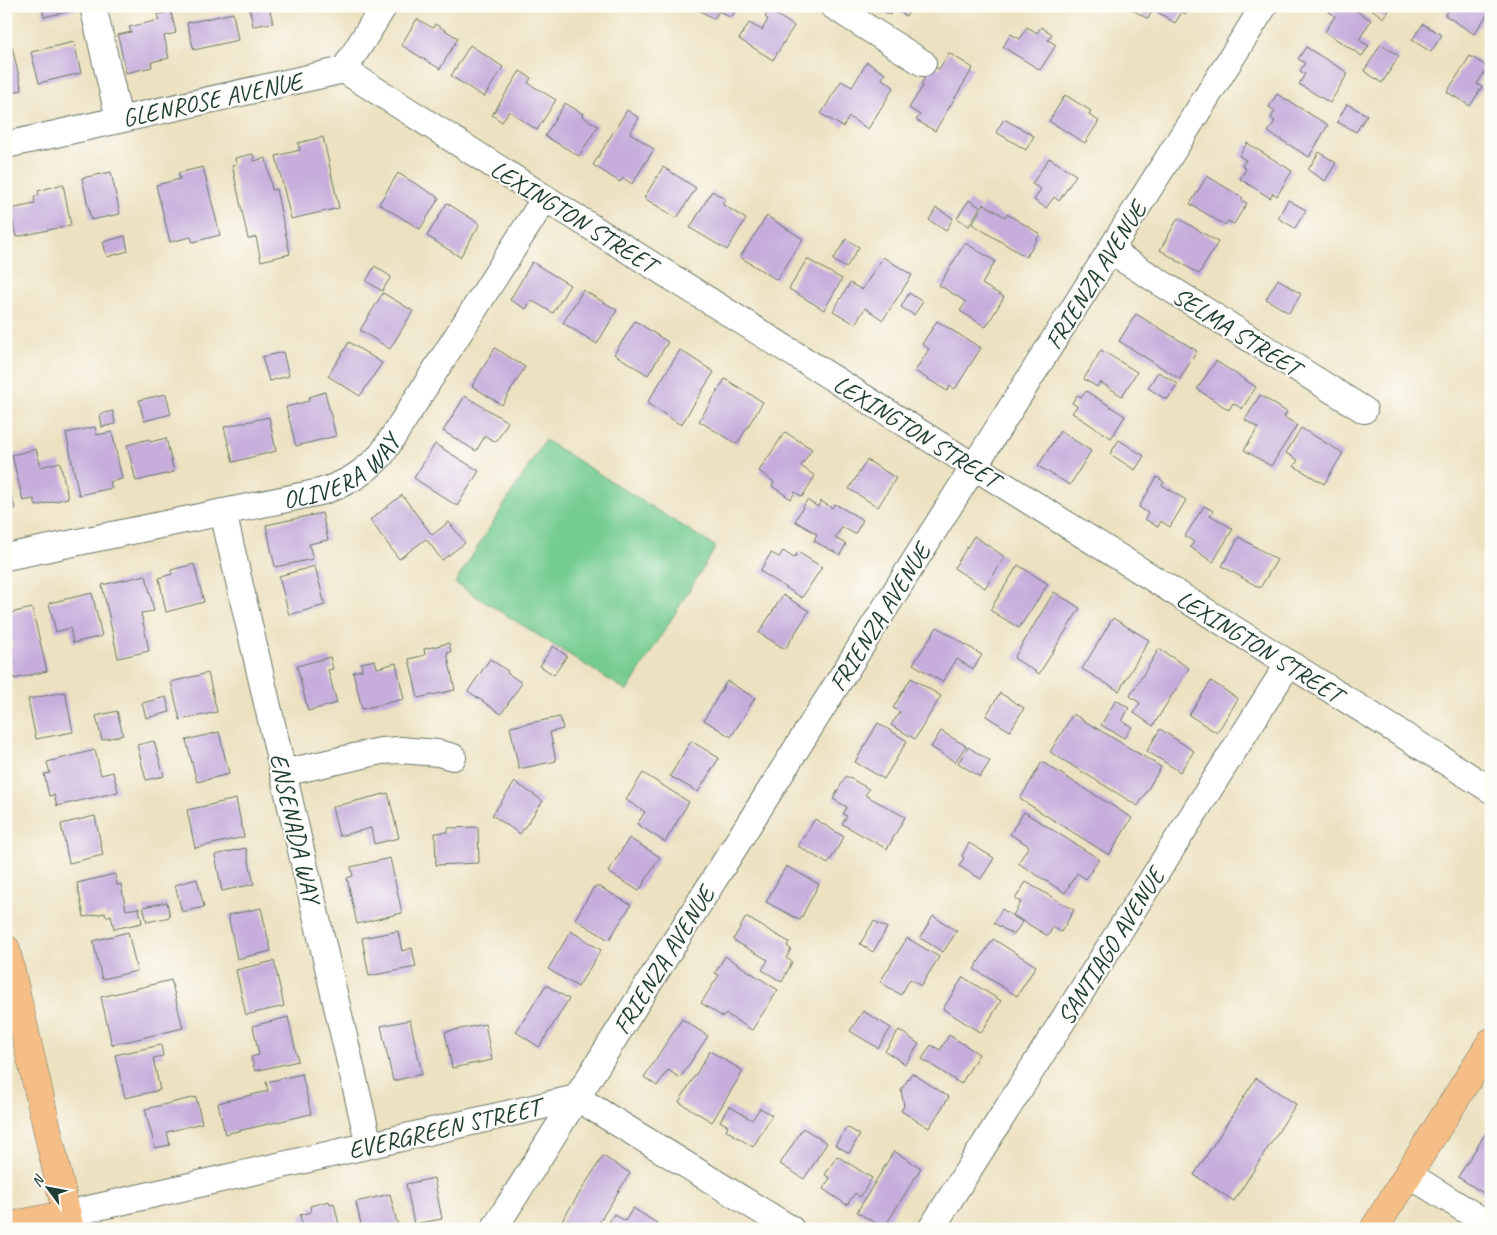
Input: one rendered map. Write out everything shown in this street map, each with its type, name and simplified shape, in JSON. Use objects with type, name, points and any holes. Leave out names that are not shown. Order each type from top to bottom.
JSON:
[{"type":"main road","points":[[6,950],[68,1221],[6,1227]]},
{"type":"main road","points":[[1374,1229],[1491,1042]]},
{"type":"street","points":[[93,6],[119,120]]},
{"type":"street","points":[[344,70],[384,6]]},
{"type":"street","points":[[833,6],[923,63]]},
{"type":"street","name":"FRIENZA AVENUE","points":[[494,1229],[1264,6]]},
{"type":"street","name":"GLENROSE AVENUE","points":[[6,145],[344,70]]},
{"type":"street","name":"LEXINGTON STREET","points":[[344,70],[545,198],[1491,790]]},
{"type":"street","name":"OLIVERA WAY","points":[[6,557],[320,492],[354,478],[369,468],[382,454],[545,198]]},
{"type":"street","name":"SELMA STREET","points":[[1110,251],[1364,410]]},
{"type":"street","name":"ENSENADA WAY","points":[[223,512],[368,1145]]},
{"type":"street","name":"SANTIAGO AVENUE","points":[[931,1229],[1289,663]]},
{"type":"street","points":[[283,773],[382,751],[400,750],[453,756]]},
{"type":"street","points":[[577,1098],[791,1229]]},
{"type":"street","name":"EVERGREEN STREET","points":[[68,1221],[368,1145],[577,1098]]},
{"type":"street","points":[[1408,1174],[1491,1226]]},
{"type":"green space","points":[[545,440],[716,547],[627,691],[455,583]]},
{"type":"building","points":[[42,6],[75,6],[76,10],[44,17]]},
{"type":"building","points":[[249,6],[269,6],[273,23],[253,26]]},
{"type":"building","points":[[692,6],[738,6],[731,18],[719,11],[714,19]]},
{"type":"building","points":[[876,6],[913,6],[906,16],[894,9],[890,15]]},
{"type":"building","points":[[1133,6],[1191,6],[1186,14],[1182,12],[1175,23],[1153,9],[1148,19],[1131,9]]},
{"type":"building","points":[[1332,6],[1349,6],[1371,20],[1359,40],[1369,46],[1362,56],[1325,32],[1335,16],[1329,12]]},
{"type":"building","points":[[1367,6],[1392,6],[1384,18]]},
{"type":"building","points":[[1450,6],[1491,6],[1491,9],[1474,34],[1445,15]]},
{"type":"building","points":[[769,10],[794,26],[773,60],[739,39],[749,23],[762,30],[768,19],[765,17]]},
{"type":"building","points":[[171,11],[176,33],[164,36],[169,58],[151,62],[152,67],[126,73],[118,35],[131,32],[129,27],[159,20],[157,15]]},
{"type":"building","points":[[233,13],[238,40],[194,50],[187,23]]},
{"type":"building","points":[[417,19],[433,28],[435,24],[458,38],[440,69],[401,45]]},
{"type":"building","points":[[1423,24],[1442,35],[1431,52],[1412,40]]},
{"type":"building","points":[[1027,27],[1037,33],[1041,27],[1052,34],[1048,40],[1056,45],[1040,70],[1003,47],[1011,34],[1020,39]]},
{"type":"building","points":[[74,42],[81,73],[39,83],[31,52]]},
{"type":"building","points":[[1381,44],[1399,56],[1382,83],[1364,71]]},
{"type":"building","points":[[470,45],[503,67],[484,97],[451,76]]},
{"type":"building","points":[[12,47],[22,90],[7,93],[6,49]]},
{"type":"building","points":[[1306,47],[1348,73],[1330,103],[1299,84],[1305,74],[1300,71],[1305,63],[1298,59]]},
{"type":"building","points":[[949,53],[973,68],[935,131],[916,120],[920,115],[909,108],[923,86],[921,84],[932,65],[939,69]]},
{"type":"building","points":[[1470,56],[1488,67],[1477,84],[1482,87],[1470,106],[1447,92]]},
{"type":"building","points":[[867,62],[885,74],[882,79],[894,87],[868,129],[849,117],[843,127],[821,114],[841,81],[852,87]]},
{"type":"building","points":[[520,71],[531,78],[528,83],[556,100],[537,130],[509,111],[502,122],[492,115]]},
{"type":"building","points":[[1277,94],[1328,125],[1309,157],[1268,132],[1275,121],[1271,118],[1275,111],[1269,107]]},
{"type":"building","points":[[1065,95],[1091,111],[1089,115],[1099,121],[1085,143],[1049,121]]},
{"type":"building","points":[[565,103],[598,126],[579,156],[545,136]]},
{"type":"building","points":[[1347,104],[1367,115],[1356,132],[1337,122]]},
{"type":"building","points":[[627,110],[639,118],[630,133],[654,149],[632,184],[623,178],[620,182],[593,165]]},
{"type":"building","points":[[1004,119],[1034,136],[1026,150],[996,132]]},
{"type":"building","points":[[323,137],[339,208],[291,219],[276,156],[300,150],[298,143]]},
{"type":"building","points":[[1247,143],[1292,171],[1277,196],[1273,193],[1270,198],[1240,179],[1246,169],[1242,166],[1246,160],[1239,156]]},
{"type":"building","points":[[1319,152],[1336,163],[1325,181],[1308,170]]},
{"type":"building","points":[[253,154],[254,161],[266,158],[272,190],[276,189],[290,254],[261,261],[256,237],[248,239],[232,165],[236,164],[235,158]]},
{"type":"building","points":[[1049,158],[1076,175],[1059,201],[1054,197],[1046,208],[1034,200],[1041,189],[1032,184]]},
{"type":"building","points":[[203,167],[220,235],[193,242],[191,237],[170,242],[156,185],[180,179],[178,173]]},
{"type":"building","points":[[663,167],[696,188],[677,218],[644,198]]},
{"type":"building","points":[[111,172],[120,214],[91,220],[82,178]]},
{"type":"building","points":[[398,173],[439,198],[420,229],[379,204]]},
{"type":"building","points":[[1207,176],[1243,198],[1241,200],[1247,203],[1234,224],[1228,221],[1225,225],[1190,204]]},
{"type":"building","points":[[63,184],[71,225],[16,237],[10,209],[35,204],[34,196],[39,195],[38,191]]},
{"type":"building","points":[[712,191],[725,199],[722,204],[746,219],[727,250],[690,228]]},
{"type":"building","points":[[969,200],[980,207],[969,226],[957,218]]},
{"type":"building","points":[[1288,200],[1306,210],[1295,228],[1278,218]]},
{"type":"building","points":[[447,203],[480,224],[460,257],[427,236]]},
{"type":"building","points":[[6,204],[11,221],[6,222]]},
{"type":"building","points":[[984,204],[1005,217],[1007,214],[1040,234],[1026,257],[972,224]]},
{"type":"building","points":[[936,208],[953,218],[946,231],[929,220]]},
{"type":"building","points":[[767,216],[803,239],[777,280],[740,257]]},
{"type":"building","points":[[1178,218],[1218,242],[1199,274],[1160,250]]},
{"type":"building","points":[[125,236],[128,251],[107,257],[103,242]]},
{"type":"building","points":[[846,239],[859,247],[846,268],[833,260]]},
{"type":"building","points":[[965,243],[995,261],[982,284],[1004,297],[986,327],[960,311],[966,302],[939,285]]},
{"type":"building","points":[[883,257],[912,275],[883,320],[865,308],[855,324],[833,311],[850,283],[862,290]]},
{"type":"building","points":[[807,259],[842,279],[824,310],[789,289]]},
{"type":"building","points":[[532,262],[570,285],[553,313],[531,300],[526,309],[510,300]]},
{"type":"building","points":[[375,266],[391,277],[382,291],[366,281]]},
{"type":"building","points":[[1278,279],[1301,294],[1289,313],[1266,299]]},
{"type":"building","points":[[583,290],[617,310],[597,344],[563,323]]},
{"type":"building","points":[[383,293],[413,311],[390,349],[360,330]]},
{"type":"building","points":[[909,293],[923,302],[914,315],[901,307]]},
{"type":"building","points":[[1136,314],[1197,351],[1180,379],[1119,341]]},
{"type":"building","points":[[635,321],[668,342],[648,375],[614,354]]},
{"type":"building","points":[[937,321],[981,348],[955,389],[950,386],[947,391],[915,371],[929,349],[922,344]]},
{"type":"building","points":[[349,342],[382,363],[360,396],[328,376]]},
{"type":"building","points":[[495,348],[525,367],[502,405],[472,386]]},
{"type":"building","points":[[680,350],[714,372],[681,425],[647,403]]},
{"type":"building","points":[[1101,350],[1137,372],[1122,396],[1100,382],[1097,387],[1084,379]]},
{"type":"building","points":[[283,352],[289,376],[269,381],[262,357]]},
{"type":"building","points":[[1216,361],[1256,387],[1242,409],[1233,403],[1229,410],[1197,389]]},
{"type":"building","points":[[1158,372],[1178,384],[1167,400],[1148,388]]},
{"type":"building","points":[[725,379],[763,402],[737,444],[699,421]]},
{"type":"building","points":[[1086,391],[1125,416],[1111,438],[1072,413],[1077,406],[1072,403],[1077,395],[1082,397]]},
{"type":"building","points":[[325,392],[336,436],[296,446],[286,407],[309,401],[309,397]]},
{"type":"building","points":[[166,394],[171,414],[144,421],[139,400]]},
{"type":"building","points":[[1260,395],[1287,412],[1284,417],[1297,425],[1271,466],[1244,450],[1258,428],[1245,420]]},
{"type":"building","points":[[465,396],[508,422],[496,442],[485,436],[476,451],[443,431]]},
{"type":"building","points":[[113,411],[115,424],[102,427],[100,414]]},
{"type":"building","points":[[269,417],[276,451],[233,462],[224,427]]},
{"type":"building","points":[[95,427],[97,435],[112,432],[122,479],[110,482],[112,488],[79,495],[66,433]]},
{"type":"building","points":[[1301,428],[1343,453],[1324,484],[1294,466],[1298,460],[1286,453]]},
{"type":"building","points":[[1060,431],[1091,451],[1070,485],[1038,466]]},
{"type":"building","points":[[785,432],[812,449],[801,466],[815,476],[802,497],[795,492],[791,499],[772,486],[774,482],[759,471]]},
{"type":"building","points":[[166,438],[174,472],[136,481],[127,445],[149,439],[150,442]]},
{"type":"building","points":[[1119,440],[1144,456],[1135,470],[1110,454]]},
{"type":"building","points":[[435,444],[479,471],[457,506],[414,478]]},
{"type":"building","points":[[36,449],[41,467],[60,462],[68,498],[36,506],[34,499],[23,501],[12,455]]},
{"type":"building","points":[[867,460],[896,478],[878,507],[849,489]]},
{"type":"building","points":[[6,477],[15,509],[6,511]]},
{"type":"building","points":[[1157,477],[1164,482],[1162,485],[1186,500],[1170,527],[1161,521],[1158,527],[1145,519],[1148,513],[1139,507]]},
{"type":"building","points":[[402,495],[432,535],[449,522],[465,543],[442,560],[426,539],[399,559],[370,520]]},
{"type":"building","points":[[807,500],[818,507],[821,501],[832,508],[835,504],[863,520],[855,534],[842,527],[835,538],[846,544],[840,555],[814,541],[817,534],[795,521]]},
{"type":"building","points":[[1204,506],[1213,511],[1210,515],[1233,529],[1213,562],[1190,547],[1194,542],[1185,536]]},
{"type":"building","points":[[322,513],[328,540],[309,544],[313,559],[275,567],[266,525]]},
{"type":"building","points":[[974,536],[1005,557],[985,588],[954,568]]},
{"type":"building","points":[[1239,537],[1277,560],[1260,588],[1222,566]]},
{"type":"building","points":[[783,551],[794,558],[798,552],[822,567],[802,598],[760,571],[771,553],[779,557]]},
{"type":"building","points":[[194,564],[204,602],[166,612],[159,578],[172,574],[171,570]]},
{"type":"building","points":[[1018,565],[1048,584],[1019,628],[990,610]]},
{"type":"building","points":[[315,566],[325,605],[289,615],[279,576]]},
{"type":"building","points":[[146,575],[154,611],[141,613],[149,651],[118,658],[102,585]]},
{"type":"building","points":[[1054,592],[1080,608],[1039,674],[1014,658]]},
{"type":"building","points":[[92,593],[102,636],[73,643],[70,628],[56,632],[49,603]]},
{"type":"building","points":[[783,595],[809,611],[785,649],[759,633]]},
{"type":"building","points":[[32,608],[47,671],[14,679],[7,649],[13,648],[6,614]]},
{"type":"building","points":[[1113,618],[1149,640],[1119,691],[1082,669]]},
{"type":"building","points":[[937,627],[982,655],[973,669],[957,659],[942,682],[913,664]]},
{"type":"building","points":[[449,643],[451,652],[447,653],[455,690],[418,698],[409,659],[425,655],[424,649]]},
{"type":"building","points":[[553,646],[567,656],[554,675],[540,666]]},
{"type":"building","points":[[1159,649],[1189,668],[1153,726],[1134,713],[1140,703],[1130,696]]},
{"type":"building","points":[[330,657],[333,669],[328,670],[337,703],[308,711],[297,666]]},
{"type":"building","points":[[490,659],[522,683],[501,714],[468,691]]},
{"type":"building","points":[[375,660],[377,668],[396,663],[404,699],[362,709],[353,672],[362,670],[361,663]]},
{"type":"building","points":[[208,673],[217,712],[180,720],[171,682]]},
{"type":"building","points":[[911,678],[941,696],[915,739],[891,725],[900,712],[893,708]]},
{"type":"building","points":[[727,681],[755,698],[731,737],[704,720]]},
{"type":"building","points":[[1211,681],[1238,699],[1217,733],[1189,715]]},
{"type":"building","points":[[65,692],[73,732],[36,739],[28,699]]},
{"type":"building","points":[[1000,693],[1024,708],[1010,731],[986,716]]},
{"type":"building","points":[[166,697],[170,712],[146,718],[142,703]]},
{"type":"building","points":[[1116,700],[1129,708],[1122,721],[1132,727],[1124,738],[1101,725]]},
{"type":"building","points":[[117,711],[123,735],[102,740],[96,716]]},
{"type":"building","points":[[1073,714],[1161,767],[1138,806],[1050,752]]},
{"type":"building","points":[[560,717],[563,729],[550,732],[556,761],[519,769],[510,727]]},
{"type":"building","points":[[878,723],[907,741],[884,779],[855,762]]},
{"type":"building","points":[[1160,729],[1194,751],[1180,772],[1147,751]]},
{"type":"building","points":[[941,731],[966,746],[955,762],[931,747]]},
{"type":"building","points":[[219,732],[229,774],[197,782],[186,740]]},
{"type":"building","points":[[154,741],[164,776],[146,780],[137,745]]},
{"type":"building","points":[[691,741],[719,758],[698,792],[670,776]]},
{"type":"building","points":[[968,747],[990,761],[980,777],[958,763]]},
{"type":"building","points":[[95,750],[101,775],[113,772],[118,792],[57,806],[54,795],[49,796],[44,774],[50,773],[47,762]]},
{"type":"building","points":[[1042,762],[1132,818],[1109,855],[1020,799]]},
{"type":"building","points":[[643,773],[689,802],[665,842],[637,824],[645,812],[626,800]]},
{"type":"building","points":[[846,776],[869,789],[865,795],[905,817],[887,849],[842,824],[847,816],[843,814],[847,807],[833,799]]},
{"type":"building","points":[[515,782],[543,801],[520,834],[492,815]]},
{"type":"building","points":[[388,793],[399,838],[374,844],[371,828],[339,836],[332,807]]},
{"type":"building","points":[[236,799],[244,837],[195,848],[187,810]]},
{"type":"building","points":[[1024,812],[1099,859],[1086,879],[1077,873],[1065,893],[1018,863],[1029,846],[1010,834]]},
{"type":"building","points":[[95,816],[103,855],[69,863],[61,824]]},
{"type":"building","points":[[815,819],[844,837],[828,864],[798,846]]},
{"type":"building","points":[[478,827],[479,863],[436,865],[435,833],[448,832],[448,828]]},
{"type":"building","points":[[629,838],[660,857],[639,891],[608,872]]},
{"type":"building","points":[[969,843],[994,858],[981,879],[959,866]]},
{"type":"building","points":[[246,848],[254,884],[222,891],[215,855]]},
{"type":"building","points":[[390,858],[402,913],[357,924],[347,878],[353,876],[351,867]]},
{"type":"building","points":[[786,866],[819,884],[800,920],[766,902]]},
{"type":"building","points":[[115,874],[117,885],[121,884],[126,910],[139,908],[142,923],[114,929],[111,915],[106,917],[105,913],[84,917],[77,883]]},
{"type":"building","points":[[197,879],[204,907],[182,912],[175,885]]},
{"type":"building","points":[[1026,882],[1074,910],[1061,932],[1053,927],[1048,936],[1013,915],[1021,902],[1015,899]]},
{"type":"building","points":[[594,887],[600,887],[631,905],[609,940],[575,919]]},
{"type":"building","points":[[167,902],[170,917],[147,922],[143,907]]},
{"type":"building","points":[[261,908],[271,951],[237,959],[228,915]]},
{"type":"building","points":[[1002,909],[1022,922],[1014,935],[994,923]]},
{"type":"building","points":[[933,916],[957,931],[943,952],[920,938]]},
{"type":"building","points":[[746,917],[789,942],[787,946],[791,949],[786,958],[792,962],[782,982],[762,970],[768,960],[733,940]]},
{"type":"building","points":[[874,921],[887,928],[873,952],[860,944]]},
{"type":"building","points":[[398,931],[402,951],[412,948],[416,967],[369,976],[362,938]]},
{"type":"building","points":[[571,931],[601,950],[578,987],[548,969]]},
{"type":"building","points":[[128,932],[137,971],[102,979],[93,941]]},
{"type":"building","points":[[907,938],[939,957],[921,986],[910,979],[901,995],[880,982]]},
{"type":"building","points":[[993,939],[1036,966],[1017,996],[974,969]]},
{"type":"building","points":[[725,956],[778,990],[752,1030],[726,1014],[723,1017],[701,1003],[719,975],[715,973]]},
{"type":"building","points":[[274,961],[284,1006],[246,1015],[236,970]]},
{"type":"building","points":[[963,977],[1001,1001],[981,1033],[943,1009]]},
{"type":"building","points":[[171,980],[183,1028],[112,1045],[101,997]]},
{"type":"building","points":[[546,985],[569,999],[539,1047],[516,1032]]},
{"type":"building","points":[[863,1011],[891,1028],[878,1048],[850,1031]]},
{"type":"building","points":[[288,1017],[298,1061],[255,1071],[251,1057],[259,1055],[253,1026]]},
{"type":"building","points":[[682,1019],[708,1036],[680,1078],[668,1070],[657,1086],[644,1077]]},
{"type":"building","points":[[410,1020],[422,1074],[393,1081],[381,1026]]},
{"type":"building","points":[[485,1024],[492,1060],[452,1068],[445,1032]]},
{"type":"building","points":[[899,1030],[919,1044],[905,1064],[885,1051]]},
{"type":"building","points":[[949,1035],[979,1054],[961,1084],[922,1059],[931,1045],[940,1050]]},
{"type":"building","points":[[161,1045],[163,1056],[153,1058],[160,1090],[125,1098],[115,1055]]},
{"type":"building","points":[[710,1051],[743,1071],[712,1122],[679,1102]]},
{"type":"building","points":[[912,1073],[949,1097],[929,1128],[901,1111],[904,1106],[901,1090]]},
{"type":"building","points":[[302,1074],[311,1114],[225,1134],[218,1103],[268,1091],[266,1082]]},
{"type":"building","points":[[1256,1078],[1296,1104],[1234,1201],[1194,1175]]},
{"type":"building","points":[[196,1097],[202,1123],[167,1132],[170,1145],[155,1148],[145,1109]]},
{"type":"building","points":[[729,1106],[752,1120],[760,1108],[772,1115],[753,1147],[726,1130],[728,1126],[720,1121]]},
{"type":"building","points":[[847,1127],[860,1135],[849,1153],[835,1145]]},
{"type":"building","points":[[803,1128],[827,1143],[804,1179],[780,1164]]},
{"type":"building","points":[[1487,1131],[1491,1134],[1491,1198],[1458,1177]]},
{"type":"building","points":[[894,1151],[921,1168],[884,1228],[857,1212]]},
{"type":"building","points":[[603,1156],[630,1173],[595,1229],[560,1229],[558,1227]]},
{"type":"building","points":[[837,1156],[872,1178],[860,1197],[855,1193],[847,1205],[823,1189],[830,1178],[825,1175]]},
{"type":"building","points":[[434,1178],[442,1219],[414,1224],[406,1184]]},
{"type":"building","points":[[390,1194],[398,1227],[391,1229],[362,1229],[356,1202]]},
{"type":"building","points":[[329,1201],[330,1204],[334,1203],[340,1229],[303,1229],[300,1215],[311,1212],[310,1206]]},
{"type":"building","points":[[633,1208],[663,1227],[662,1229],[605,1229],[614,1214],[625,1221]]}]
